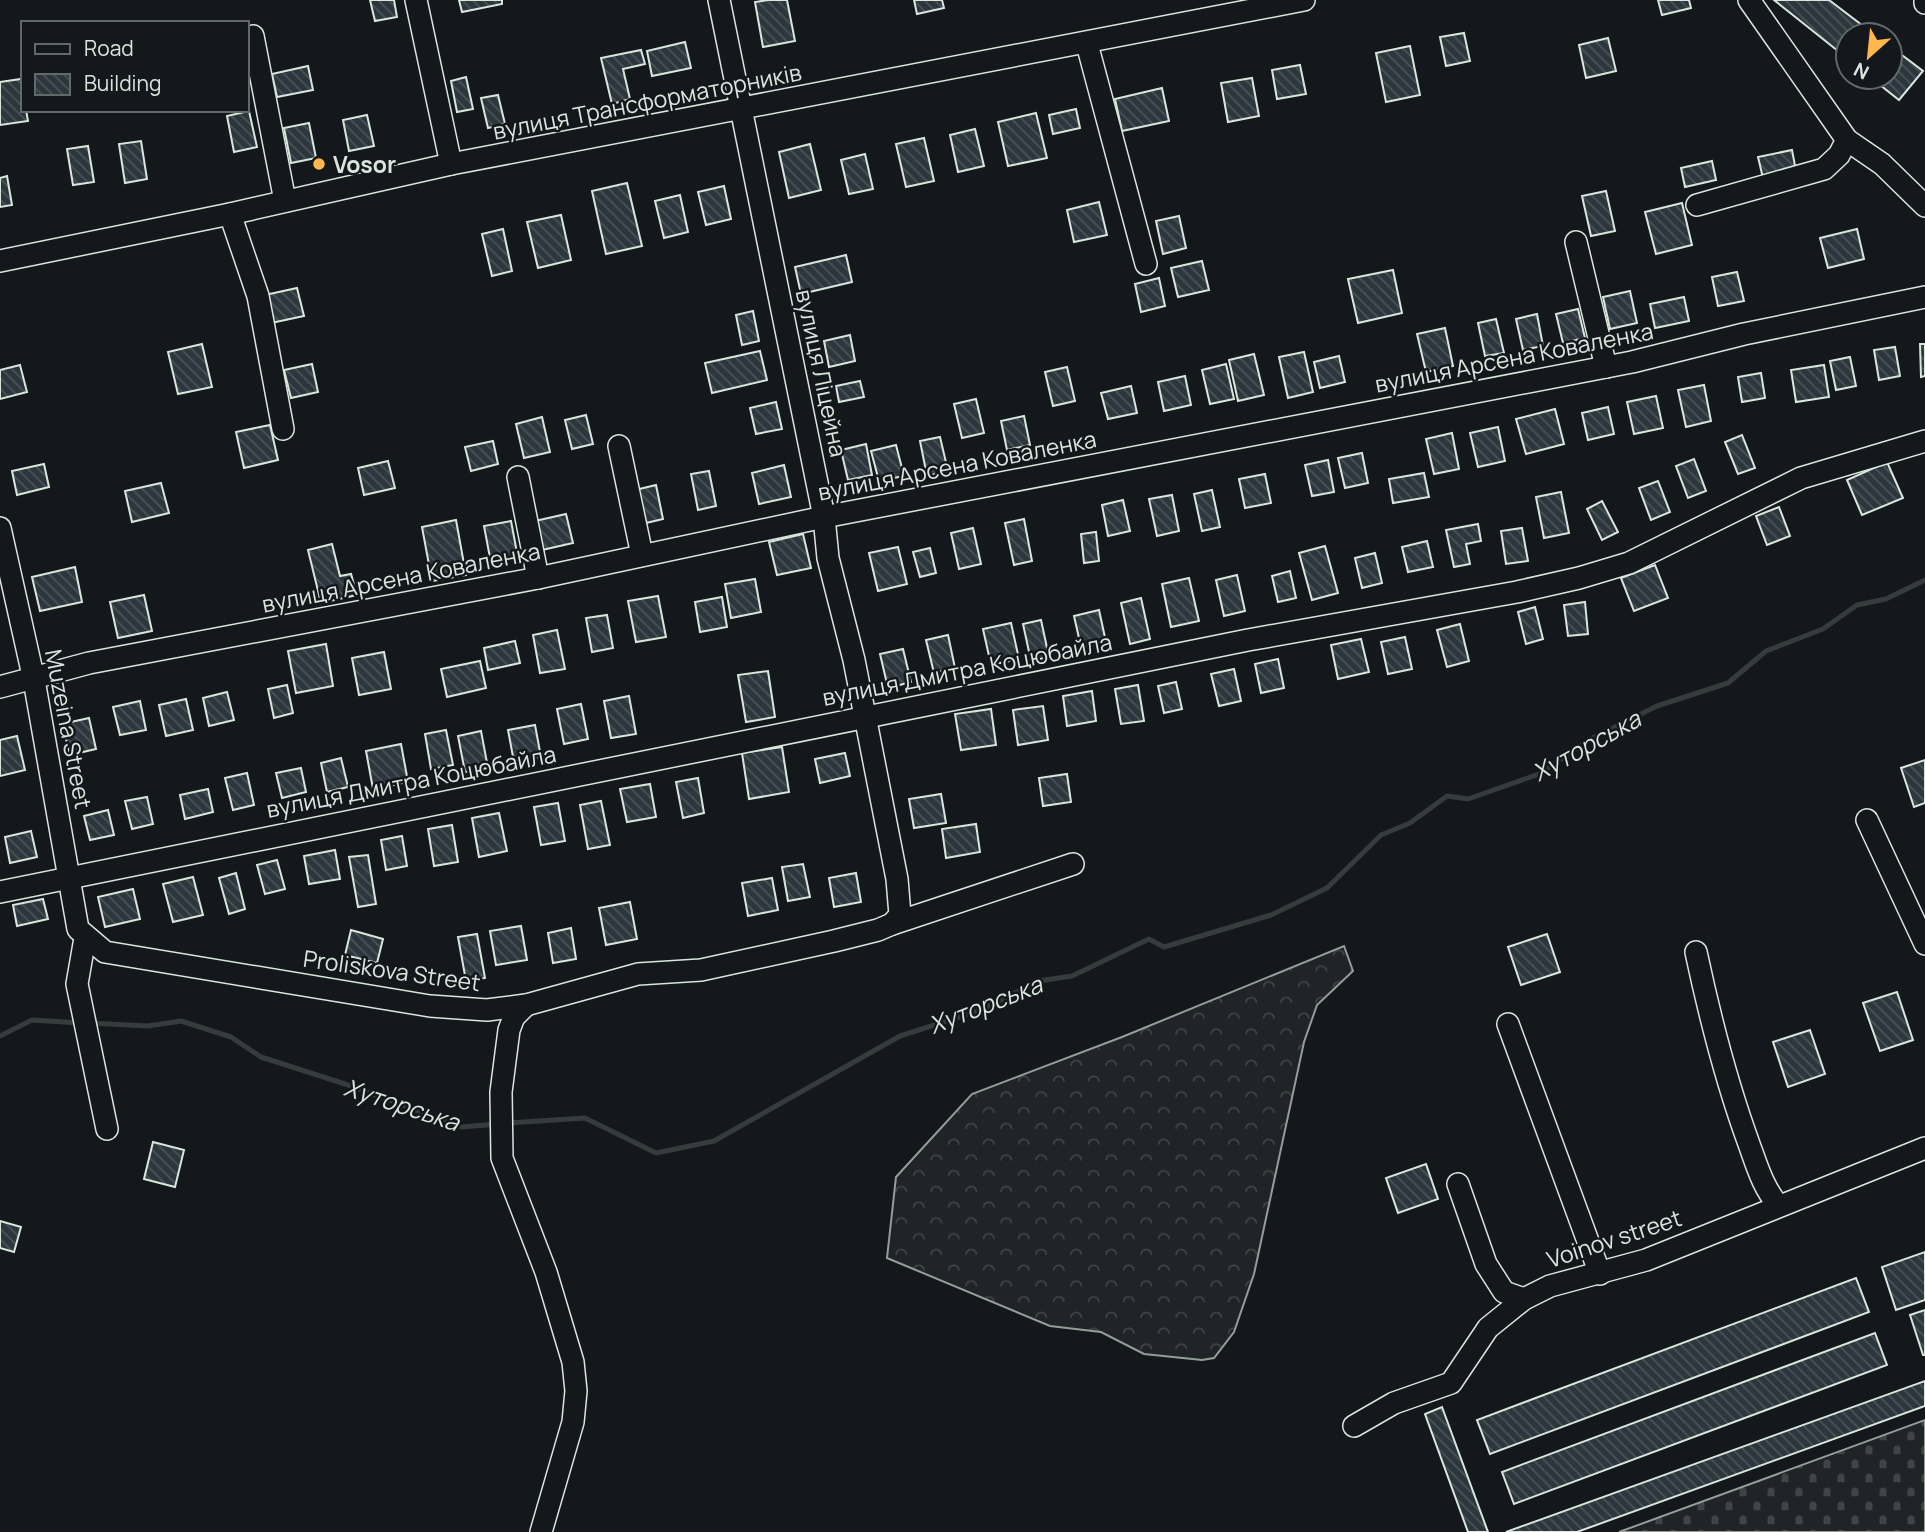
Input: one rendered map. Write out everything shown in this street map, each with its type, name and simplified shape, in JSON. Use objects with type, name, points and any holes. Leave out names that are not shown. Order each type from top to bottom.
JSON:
[{"type":"street","points":[[416,0],[451,164]]},
{"type":"street","name":"вулиця Ліцейна","points":[[719,0],[824,516],[828,558],[854,660],[897,879],[900,915],[892,924]]},
{"type":"street","name":"вулиця Трансформаторників","points":[[0,261],[230,214],[451,164],[741,111],[1304,0]]},
{"type":"street","points":[[1749,0],[1847,140],[1882,164],[1925,206]]},
{"type":"street","points":[[253,36],[285,201]]},
{"type":"street","points":[[1087,44],[1146,264]]},
{"type":"street","points":[[1697,205],[1824,169],[1839,156],[1847,140]]},
{"type":"street","points":[[230,214],[258,296],[283,429]]},
{"type":"street","points":[[1576,242],[1606,367]]},
{"type":"street","name":"вулиця Арсена Коваленка","points":[[0,687],[89,663],[538,578],[824,516],[1606,367],[1744,334],[1925,298]]},
{"type":"street","name":"вулиця Дмитра Коцюбайла","points":[[0,892],[864,716],[1579,578],[1629,563],[1801,478],[1925,441]]},
{"type":"street","points":[[619,446],[642,555]]},
{"type":"street","points":[[518,477],[538,578]]},
{"type":"street","name":"Muzeina Street","points":[[0,528],[34,680],[71,877],[78,929],[85,938]]},
{"type":"street","points":[[1867,820],[1925,944]]},
{"type":"street","name":"Proliskova Street","points":[[85,938],[105,952],[120,956],[430,1006],[487,1010],[526,1005],[638,974],[701,970],[863,934],[1073,864]]},
{"type":"street","points":[[85,938],[77,984],[107,1129]]},
{"type":"street","points":[[1696,952],[1717,1049],[1735,1105],[1767,1193],[1779,1206]]},
{"type":"street","points":[[526,1005],[514,1017],[509,1030],[500,1092],[502,1158],[546,1272],[573,1362],[576,1391],[573,1422],[541,1532]]},
{"type":"street","points":[[1508,1024],[1600,1274]]},
{"type":"street","name":"Voinov street","points":[[1354,1426],[1394,1403],[1451,1383],[1488,1328],[1524,1299],[1550,1286],[1646,1260],[1925,1148]]},
{"type":"street","points":[[1458,1184],[1486,1264],[1504,1292],[1524,1299]]},
{"type":"green space","points":[[1344,946],[1353,971],[1317,1005],[1304,1042],[1254,1274],[1234,1332],[1214,1358],[1202,1360],[1144,1354],[1101,1332],[1050,1326],[887,1258],[896,1177],[972,1094],[1122,1037]]},
{"type":"green space","points":[[1925,1420],[1925,1532],[1619,1532]]},
{"type":"building","points":[[370,0],[394,0],[397,17],[375,21]]},
{"type":"building","points":[[459,0],[502,0],[502,4],[462,12]]},
{"type":"building","points":[[787,0],[795,41],[763,47],[755,2]]},
{"type":"building","points":[[914,0],[942,0],[944,8],[917,14]]},
{"type":"building","points":[[1658,0],[1689,0],[1691,8],[1662,15]]},
{"type":"building","points":[[1774,0],[1829,0],[1857,21],[1834,21],[1834,48]]},
{"type":"building","points":[[1464,33],[1470,61],[1446,66],[1440,37]]},
{"type":"building","points":[[1608,38],[1616,71],[1586,78],[1579,45]]},
{"type":"building","points":[[685,42],[691,68],[652,76],[647,51]]},
{"type":"building","points":[[1410,46],[1420,95],[1386,102],[1376,53]]},
{"type":"building","points":[[641,50],[645,64],[623,69],[630,99],[612,104],[601,58]]},
{"type":"building","points":[[1904,57],[1923,71],[1899,100],[1888,91],[1904,91]]},
{"type":"building","points":[[1300,65],[1306,94],[1277,99],[1272,70]]},
{"type":"building","points":[[308,66],[313,90],[277,97],[272,74]]},
{"type":"building","points":[[466,77],[473,109],[457,112],[451,81]]},
{"type":"building","points":[[1252,78],[1259,116],[1228,122],[1221,83]]},
{"type":"building","points":[[21,79],[21,112],[26,112],[28,121],[0,125],[0,82]]},
{"type":"building","points":[[1162,88],[1169,121],[1122,131],[1115,99]]},
{"type":"building","points":[[498,95],[505,124],[488,128],[481,98]]},
{"type":"building","points":[[1076,109],[1080,128],[1053,134],[1049,115]]},
{"type":"building","points":[[248,111],[257,147],[234,152],[227,116]]},
{"type":"building","points":[[1036,113],[1047,158],[1008,166],[998,122]]},
{"type":"building","points":[[367,115],[374,146],[349,151],[343,120]]},
{"type":"building","points":[[309,123],[316,158],[291,163],[284,128]]},
{"type":"building","points":[[975,129],[984,166],[958,172],[950,135]]},
{"type":"building","points":[[924,138],[934,181],[906,187],[896,144]]},
{"type":"building","points":[[141,141],[147,179],[125,183],[119,144]]},
{"type":"building","points":[[810,144],[821,190],[789,198],[779,152]]},
{"type":"building","points":[[88,146],[94,182],[73,185],[67,149]]},
{"type":"building","points":[[1792,150],[1796,171],[1763,178],[1758,157]]},
{"type":"building","points":[[865,154],[873,189],[849,194],[841,160]]},
{"type":"building","points":[[1712,161],[1716,180],[1685,187],[1681,168]]},
{"type":"building","points":[[7,176],[12,205],[0,207],[0,178]]},
{"type":"building","points":[[627,183],[642,246],[606,254],[592,191]]},
{"type":"building","points":[[724,186],[731,219],[706,225],[698,192]]},
{"type":"building","points":[[1606,191],[1615,231],[1591,236],[1582,196]]},
{"type":"building","points":[[680,195],[688,232],[664,238],[655,201]]},
{"type":"building","points":[[1099,202],[1107,235],[1074,242],[1067,210]]},
{"type":"building","points":[[1682,203],[1692,245],[1656,254],[1645,212]]},
{"type":"building","points":[[561,215],[571,260],[538,268],[527,222]]},
{"type":"building","points":[[1179,216],[1186,248],[1163,254],[1156,221]]},
{"type":"building","points":[[503,229],[512,271],[492,276],[482,234]]},
{"type":"building","points":[[1857,229],[1864,259],[1828,268],[1820,238]]},
{"type":"building","points":[[846,255],[852,282],[801,294],[795,267]]},
{"type":"building","points":[[1202,261],[1209,290],[1178,297],[1171,268]]},
{"type":"building","points":[[1393,270],[1402,313],[1358,323],[1348,279]]},
{"type":"building","points":[[1737,272],[1744,301],[1718,306],[1712,277]]},
{"type":"building","points":[[1159,278],[1165,306],[1141,312],[1135,284]]},
{"type":"building","points":[[297,288],[304,316],[271,323],[265,295]]},
{"type":"building","points":[[1630,291],[1637,323],[1610,329],[1603,297]]},
{"type":"building","points":[[1684,297],[1689,321],[1655,328],[1650,304]]},
{"type":"building","points":[[1578,309],[1585,338],[1563,343],[1556,314]]},
{"type":"building","points":[[753,311],[759,341],[742,345],[736,315]]},
{"type":"building","points":[[1537,314],[1543,346],[1523,350],[1516,319]]},
{"type":"building","points":[[1496,319],[1504,353],[1485,356],[1478,323]]},
{"type":"building","points":[[1445,328],[1453,366],[1426,372],[1417,334]]},
{"type":"building","points":[[850,335],[855,361],[829,367],[824,341]]},
{"type":"building","points":[[202,344],[212,387],[178,394],[168,352]]},
{"type":"building","points":[[1920,344],[1925,344],[1925,376],[1921,377]]},
{"type":"building","points":[[1895,347],[1900,376],[1879,380],[1874,350]]},
{"type":"building","points":[[760,351],[767,380],[712,393],[705,363]]},
{"type":"building","points":[[1304,352],[1313,392],[1288,398],[1279,357]]},
{"type":"building","points":[[1254,354],[1264,395],[1238,401],[1229,360]]},
{"type":"building","points":[[1339,356],[1345,382],[1320,388],[1314,362]]},
{"type":"building","points":[[1850,357],[1856,386],[1836,390],[1830,361]]},
{"type":"building","points":[[312,364],[318,392],[291,398],[284,370]]},
{"type":"building","points":[[1226,364],[1234,399],[1210,404],[1202,370]]},
{"type":"building","points":[[20,365],[27,392],[0,399],[0,370]]},
{"type":"building","points":[[1824,365],[1829,397],[1796,402],[1791,370]]},
{"type":"building","points":[[1067,367],[1075,401],[1053,406],[1045,372]]},
{"type":"building","points":[[1761,373],[1765,398],[1742,402],[1738,377]]},
{"type":"building","points":[[1185,376],[1191,405],[1164,411],[1158,382]]},
{"type":"building","points":[[860,381],[864,397],[839,402],[836,386]]},
{"type":"building","points":[[1704,385],[1711,421],[1686,427],[1678,390]]},
{"type":"building","points":[[1131,386],[1137,413],[1108,419],[1101,393]]},
{"type":"building","points":[[1656,396],[1663,428],[1634,434],[1627,402]]},
{"type":"building","points":[[976,399],[984,433],[962,438],[954,404]]},
{"type":"building","points":[[776,402],[782,429],[756,434],[750,408]]},
{"type":"building","points":[[1608,407],[1614,434],[1588,440],[1582,413]]},
{"type":"building","points":[[1555,409],[1564,444],[1526,454],[1516,419]]},
{"type":"building","points":[[586,415],[593,444],[572,449],[565,420]]},
{"type":"building","points":[[1024,416],[1030,445],[1007,450],[1001,421]]},
{"type":"building","points":[[542,417],[550,452],[524,458],[516,424]]},
{"type":"building","points":[[270,425],[278,460],[244,468],[236,432]]},
{"type":"building","points":[[1498,427],[1505,461],[1478,467],[1470,433]]},
{"type":"building","points":[[1452,433],[1459,469],[1434,474],[1426,439]]},
{"type":"building","points":[[1742,435],[1755,468],[1738,474],[1725,442]]},
{"type":"building","points":[[940,437],[948,471],[927,476],[920,441]]},
{"type":"building","points":[[493,441],[498,464],[471,471],[465,447]]},
{"type":"building","points":[[866,444],[872,475],[848,480],[841,450]]},
{"type":"building","points":[[896,445],[904,476],[879,481],[871,451]]},
{"type":"building","points":[[1362,453],[1368,483],[1345,488],[1338,458]]},
{"type":"building","points":[[1694,459],[1706,491],[1688,498],[1676,466]]},
{"type":"building","points":[[1328,460],[1334,492],[1312,496],[1305,465]]},
{"type":"building","points":[[388,461],[395,488],[364,495],[358,468]]},
{"type":"building","points":[[1887,462],[1903,498],[1862,515],[1847,480]]},
{"type":"building","points":[[44,464],[49,487],[17,495],[12,471]]},
{"type":"building","points":[[784,465],[791,497],[759,504],[752,473]]},
{"type":"building","points":[[709,471],[716,506],[698,510],[691,474]]},
{"type":"building","points":[[1424,473],[1429,497],[1393,503],[1389,479]]},
{"type":"building","points":[[1265,474],[1271,503],[1245,508],[1239,479]]},
{"type":"building","points":[[1658,481],[1670,512],[1651,520],[1639,488]]},
{"type":"building","points":[[161,483],[169,513],[132,522],[125,491]]},
{"type":"building","points":[[656,485],[663,519],[642,524],[635,490]]},
{"type":"building","points":[[1212,490],[1220,527],[1202,531],[1194,494]]},
{"type":"building","points":[[1561,492],[1569,533],[1544,538],[1536,497]]},
{"type":"building","points":[[1172,495],[1179,531],[1157,536],[1149,499]]},
{"type":"building","points":[[1123,500],[1130,531],[1108,536],[1102,505]]},
{"type":"building","points":[[1602,501],[1618,532],[1602,540],[1587,509]]},
{"type":"building","points":[[1779,507],[1790,536],[1767,545],[1756,516]]},
{"type":"building","points":[[566,514],[573,543],[542,550],[535,521]]},
{"type":"building","points":[[1024,519],[1032,561],[1014,565],[1005,523]]},
{"type":"building","points":[[456,520],[466,575],[432,581],[422,527]]},
{"type":"building","points":[[511,521],[518,558],[491,563],[484,526]]},
{"type":"building","points":[[1478,524],[1481,541],[1466,544],[1470,564],[1454,567],[1446,530]]},
{"type":"building","points":[[973,528],[981,564],[959,569],[951,533]]},
{"type":"building","points":[[1522,528],[1528,561],[1506,564],[1501,531]]},
{"type":"building","points":[[1096,532],[1099,561],[1084,563],[1081,534]]},
{"type":"building","points":[[803,534],[811,568],[777,575],[769,542]]},
{"type":"building","points":[[1427,541],[1433,567],[1408,572],[1402,547]]},
{"type":"building","points":[[332,544],[340,576],[351,574],[357,595],[321,603],[308,550]]},
{"type":"building","points":[[1325,546],[1338,593],[1312,600],[1299,553]]},
{"type":"building","points":[[898,547],[907,584],[878,591],[869,553]]},
{"type":"building","points":[[930,548],[936,573],[920,577],[913,552]]},
{"type":"building","points":[[1375,553],[1382,583],[1362,588],[1355,558]]},
{"type":"building","points":[[1655,565],[1668,598],[1634,611],[1621,578]]},
{"type":"building","points":[[75,567],[82,602],[40,611],[32,577]]},
{"type":"building","points":[[1290,571],[1296,598],[1278,602],[1272,576]]},
{"type":"building","points":[[1237,575],[1245,611],[1224,616],[1216,580]]},
{"type":"building","points":[[1189,578],[1199,621],[1171,627],[1162,584]]},
{"type":"building","points":[[755,579],[761,612],[731,618],[725,584]]},
{"type":"building","points":[[144,595],[152,631],[118,638],[110,602]]},
{"type":"building","points":[[658,596],[666,637],[636,642],[628,601]]},
{"type":"building","points":[[722,597],[727,627],[700,632],[695,602]]},
{"type":"building","points":[[1141,598],[1150,639],[1130,644],[1121,603]]},
{"type":"building","points":[[1585,602],[1588,634],[1568,636],[1564,605]]},
{"type":"building","points":[[1535,607],[1543,639],[1526,644],[1518,612]]},
{"type":"building","points":[[1099,610],[1106,642],[1081,647],[1074,616]]},
{"type":"building","points":[[607,615],[613,648],[592,652],[586,618]]},
{"type":"building","points":[[1041,620],[1049,657],[1031,661],[1023,624]]},
{"type":"building","points":[[1011,623],[1019,659],[991,665],[983,629]]},
{"type":"building","points":[[1460,624],[1469,661],[1447,667],[1437,630]]},
{"type":"building","points":[[557,630],[565,669],[540,673],[533,635]]},
{"type":"building","points":[[948,635],[955,668],[934,673],[926,640]]},
{"type":"building","points":[[1405,637],[1412,669],[1388,674],[1381,642]]},
{"type":"building","points":[[1361,639],[1369,672],[1338,679],[1331,645]]},
{"type":"building","points":[[515,641],[520,663],[488,670],[484,648]]},
{"type":"building","points":[[326,644],[333,686],[296,693],[288,651]]},
{"type":"building","points":[[903,649],[911,682],[888,688],[880,654]]},
{"type":"building","points":[[384,652],[391,689],[359,695],[352,658]]},
{"type":"building","points":[[1278,659],[1284,688],[1261,693],[1255,664]]},
{"type":"building","points":[[480,661],[486,688],[447,697],[441,669]]},
{"type":"building","points":[[1234,669],[1241,701],[1219,706],[1211,674]]},
{"type":"building","points":[[768,671],[775,717],[746,722],[738,675]]},
{"type":"building","points":[[1176,682],[1182,709],[1164,713],[1158,686]]},
{"type":"building","points":[[287,685],[293,713],[274,718],[268,689]]},
{"type":"building","points":[[1138,685],[1144,721],[1121,724],[1115,689]]},
{"type":"building","points":[[1092,691],[1096,721],[1067,726],[1063,696]]},
{"type":"building","points":[[227,692],[234,720],[209,726],[203,698]]},
{"type":"building","points":[[629,696],[636,734],[611,738],[604,701]]},
{"type":"building","points":[[186,699],[193,730],[166,736],[159,705]]},
{"type":"building","points":[[140,701],[146,730],[120,735],[113,707]]},
{"type":"building","points":[[581,704],[588,739],[564,744],[557,709]]},
{"type":"building","points":[[1043,706],[1048,740],[1018,745],[1013,710]]},
{"type":"building","points":[[991,709],[996,745],[961,750],[955,714]]},
{"type":"building","points":[[89,718],[96,749],[70,755],[62,724]]},
{"type":"building","points":[[535,725],[541,757],[514,762],[508,730]]},
{"type":"building","points":[[446,730],[453,765],[431,769],[425,734]]},
{"type":"building","points":[[481,731],[488,768],[465,772],[458,736]]},
{"type":"building","points":[[17,736],[25,770],[0,776],[0,740]]},
{"type":"building","points":[[401,744],[408,782],[373,789],[366,751]]},
{"type":"building","points":[[782,747],[789,792],[749,799],[742,753]]},
{"type":"building","points":[[845,753],[850,776],[820,783],[815,759]]},
{"type":"building","points":[[341,758],[348,787],[327,792],[321,763]]},
{"type":"building","points":[[1925,760],[1925,803],[1914,807],[1901,768]]},
{"type":"building","points":[[301,768],[306,792],[282,798],[276,773]]},
{"type":"building","points":[[247,773],[254,805],[233,810],[225,778]]},
{"type":"building","points":[[1067,774],[1071,802],[1043,806],[1039,778]]},
{"type":"building","points":[[698,778],[704,813],[683,818],[676,782]]},
{"type":"building","points":[[650,784],[656,817],[627,822],[620,789]]},
{"type":"building","points":[[208,789],[213,812],[185,819],[180,795]]},
{"type":"building","points":[[941,794],[946,823],[914,828],[909,799]]},
{"type":"building","points":[[147,797],[153,824],[132,829],[125,801]]},
{"type":"building","points":[[601,801],[610,845],[588,849],[580,805]]},
{"type":"building","points":[[558,803],[565,841],[541,845],[534,807]]},
{"type":"building","points":[[108,810],[114,835],[90,840],[84,816]]},
{"type":"building","points":[[499,813],[507,851],[479,857],[472,818]]},
{"type":"building","points":[[976,824],[980,852],[946,858],[942,829]]},
{"type":"building","points":[[452,825],[458,862],[434,866],[428,829]]},
{"type":"building","points":[[31,831],[37,857],[10,863],[5,837]]},
{"type":"building","points":[[402,836],[407,866],[386,870],[381,840]]},
{"type":"building","points":[[335,850],[340,879],[309,884],[304,856]]},
{"type":"building","points":[[368,855],[376,904],[358,907],[349,857]]},
{"type":"building","points":[[277,860],[285,889],[265,894],[257,865]]},
{"type":"building","points":[[803,864],[810,897],[788,901],[782,867]]},
{"type":"building","points":[[236,873],[245,909],[229,914],[219,878]]},
{"type":"building","points":[[856,873],[861,902],[834,907],[829,878]]},
{"type":"building","points":[[193,877],[203,915],[173,922],[163,884]]},
{"type":"building","points":[[772,878],[778,910],[748,916],[742,883]]},
{"type":"building","points":[[133,889],[140,919],[105,927],[98,897]]},
{"type":"building","points":[[43,899],[48,919],[17,926],[13,905]]},
{"type":"building","points":[[630,902],[637,939],[606,945],[599,908]]},
{"type":"building","points":[[521,926],[527,960],[496,965],[490,931]]},
{"type":"building","points":[[571,928],[576,959],[553,963],[548,933]]},
{"type":"building","points":[[351,930],[383,939],[377,963],[345,955]]},
{"type":"building","points":[[477,934],[485,978],[466,981],[458,937]]},
{"type":"building","points":[[1547,934],[1560,972],[1521,985],[1508,947]]},
{"type":"building","points":[[1897,992],[1913,1040],[1880,1051],[1863,1003]]},
{"type":"building","points":[[1810,1030],[1825,1074],[1788,1087],[1773,1042]]},
{"type":"building","points":[[153,1142],[184,1150],[175,1187],[144,1179]]},
{"type":"building","points":[[1426,1164],[1438,1199],[1398,1213],[1386,1178]]},
{"type":"building","points":[[0,1221],[21,1227],[14,1252],[0,1248]]},
{"type":"building","points":[[1925,1252],[1925,1300],[1896,1310],[1882,1267]]},
{"type":"building","points":[[1856,1278],[1869,1312],[1490,1454],[1477,1420]]},
{"type":"building","points":[[1925,1310],[1925,1355],[1923,1355],[1910,1315]]},
{"type":"building","points":[[1875,1333],[1887,1365],[1514,1504],[1502,1472]]},
{"type":"building","points":[[1925,1381],[1925,1406],[1577,1532],[1506,1532]]},
{"type":"building","points":[[1442,1407],[1488,1532],[1468,1532],[1425,1414]]},
{"type":"waterway","name":"Хуторська","points":[[507,1123],[585,1118],[656,1153],[714,1141],[900,1036],[981,1010],[1039,981],[1072,976],[1149,939],[1164,947],[1271,915],[1327,888],[1381,835],[1410,823],[1447,796],[1468,799],[1539,774],[1589,740],[1657,706],[1728,683],[1766,651],[1823,629],[1857,605],[1886,599],[1925,580]]},
{"type":"waterway","name":"Хуторська","points":[[0,1036],[32,1020],[81,1023]]},
{"type":"waterway","name":"Хуторська","points":[[90,1023],[148,1026],[181,1021],[231,1037],[261,1057],[345,1084],[462,1127],[497,1124]]},
{"type":"place","name":"Vosor","points":[[319,164]]}]
